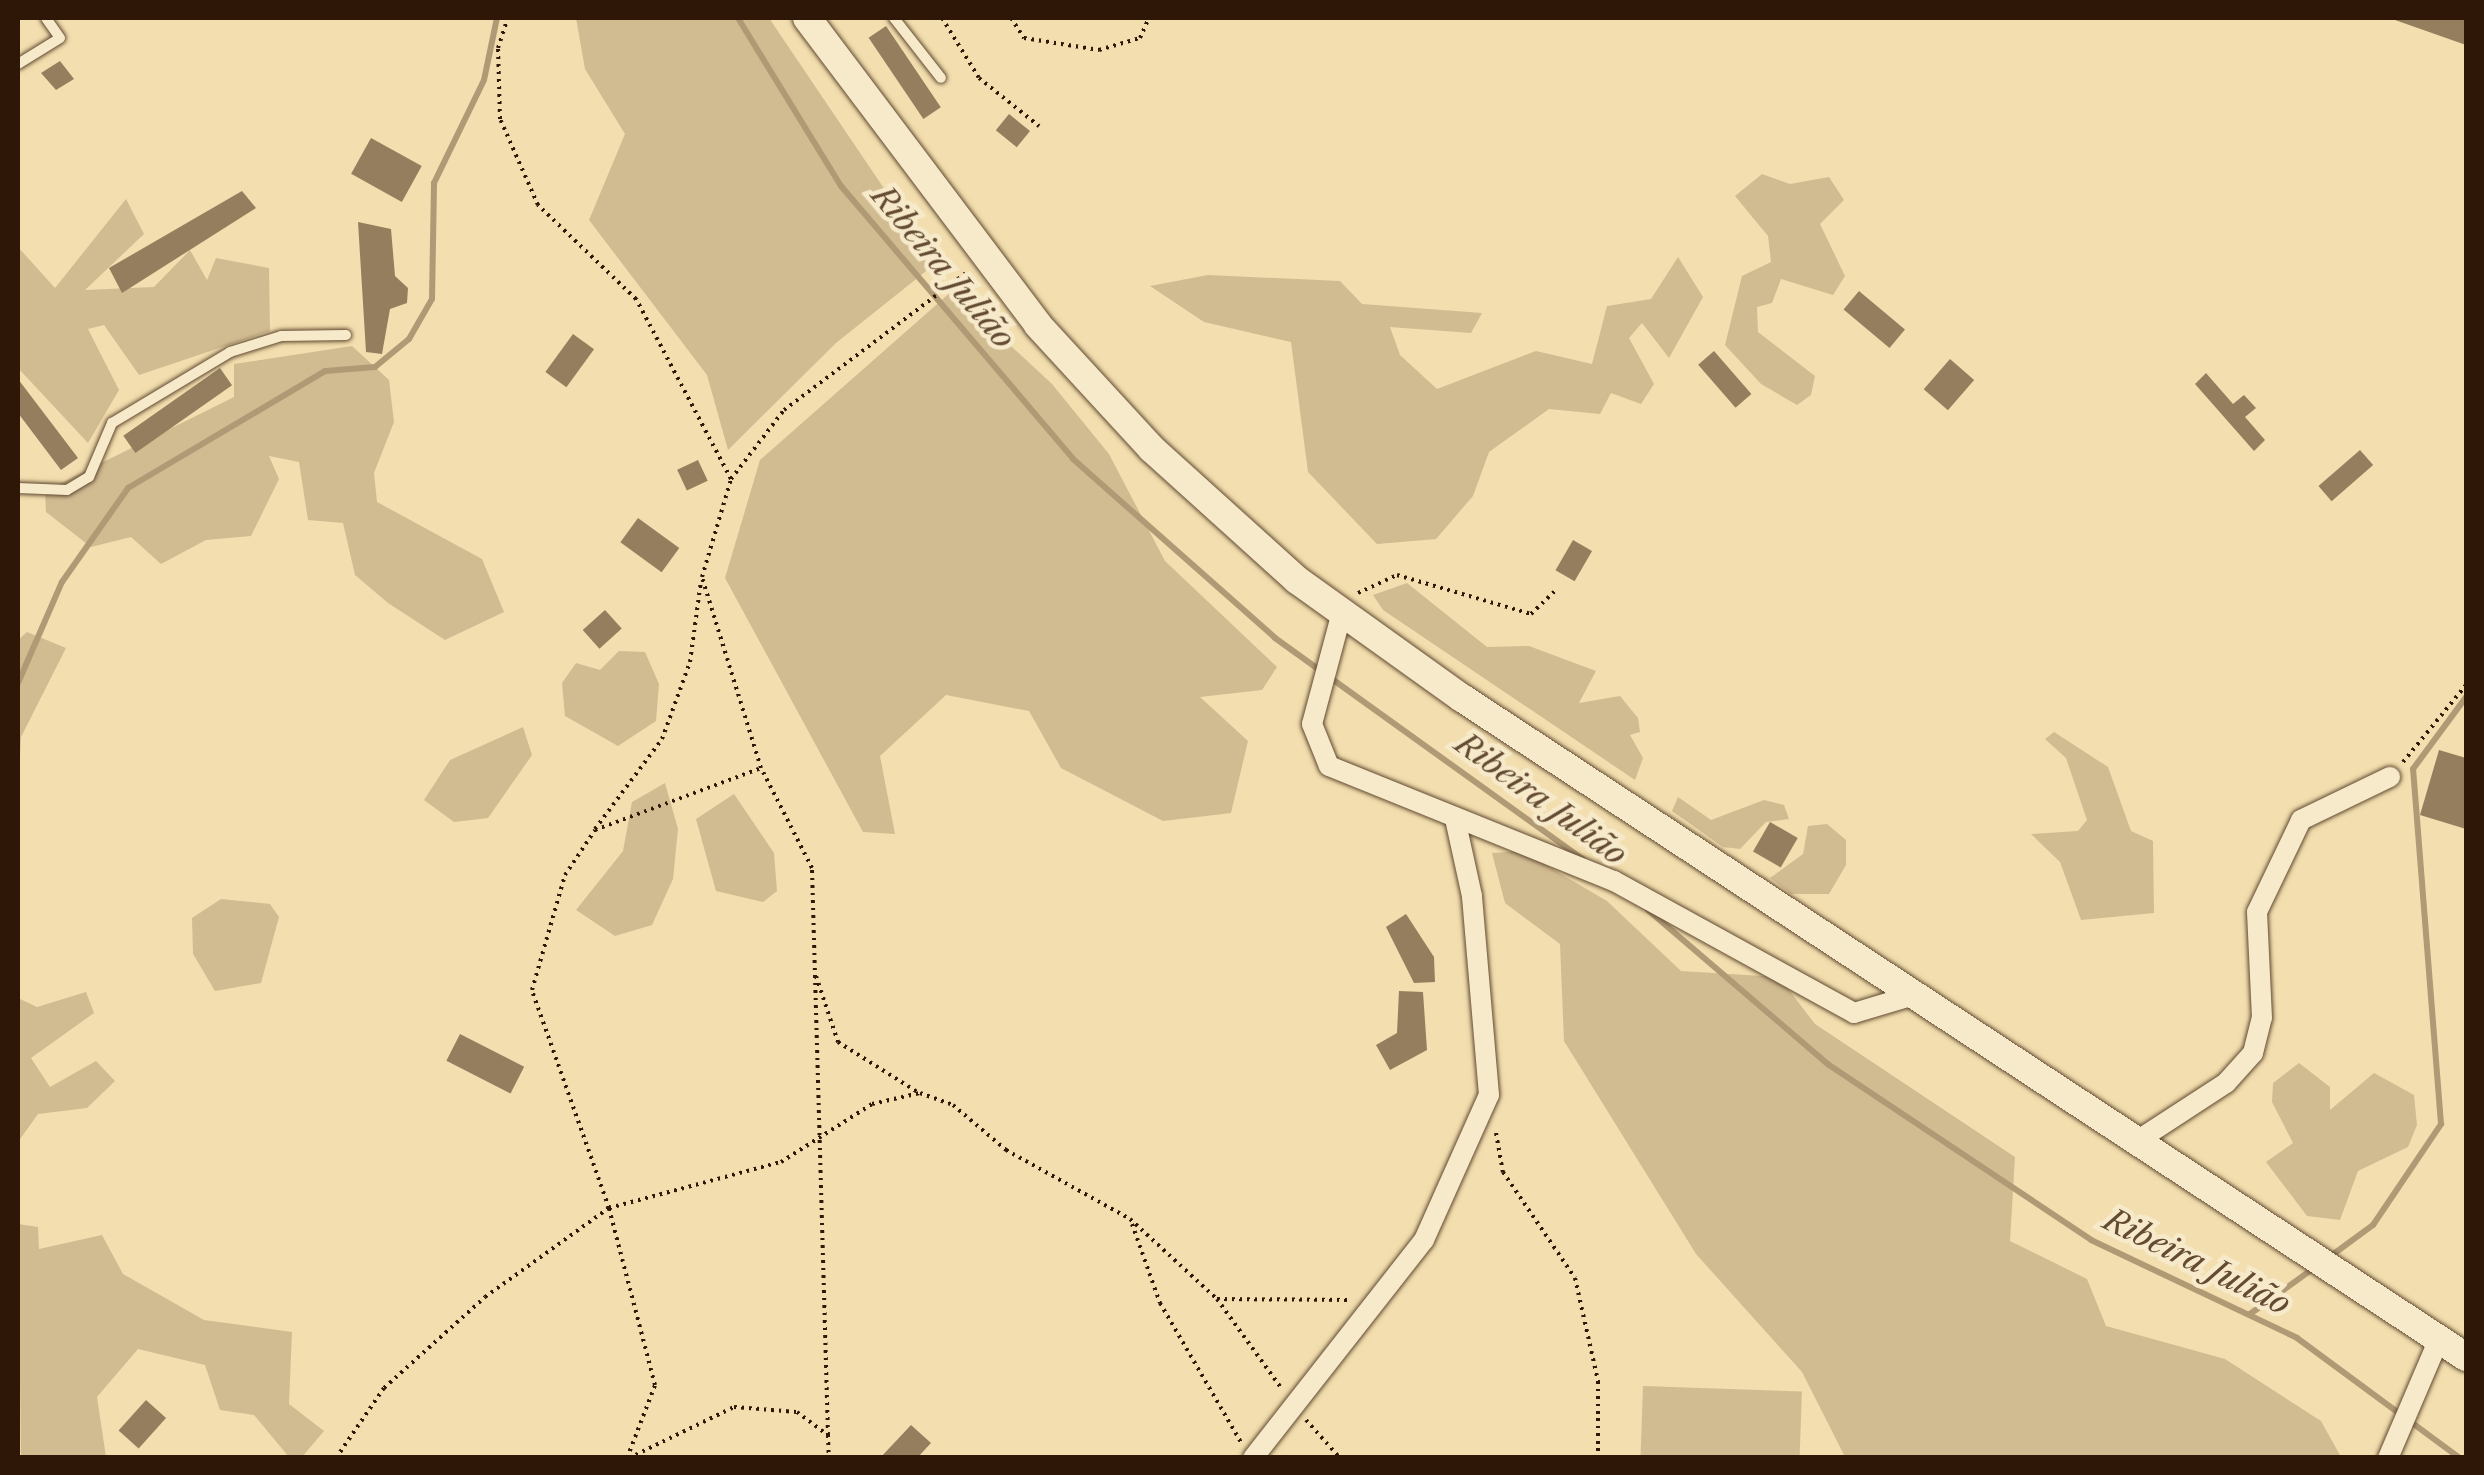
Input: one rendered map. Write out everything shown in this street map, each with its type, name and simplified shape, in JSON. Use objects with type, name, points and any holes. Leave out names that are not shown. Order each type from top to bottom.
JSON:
[{"type":"main road","points":[[807,18],[985,259],[1152,450],[1342,612],[1914,995],[2466,1357]]},
{"type":"street","points":[[1342,612],[1316,684],[1312,724],[1329,766],[1614,881],[1854,1012],[1914,995]]},
{"type":"street","points":[[2137,1141],[2226,1083],[2253,1053],[2262,1018],[2256,912],[2301,820],[2390,777]]},
{"type":"street","points":[[1250,1458],[1424,1240],[1489,1095],[1472,896],[1455,819]]},
{"type":"street","points":[[2390,1454],[2439,1339]]},
{"type":"lane","points":[[18,64],[60,38],[46,18]]},
{"type":"lane","points":[[894,18],[941,78]]},
{"type":"lane","points":[[18,488],[67,490],[88,477],[112,423],[230,352],[281,336],[346,335]]},
{"type":"path","points":[[508,18],[498,48],[500,119],[538,205],[636,299],[731,479]]},
{"type":"path","points":[[942,18],[979,78],[1039,126]]},
{"type":"path","points":[[1011,18],[1024,38],[1099,50],[1140,38],[1149,18]]},
{"type":"path","points":[[628,1458],[656,1385],[609,1208],[532,990],[565,875],[662,739],[690,662],[702,576],[731,479],[784,410],[985,259]]},
{"type":"path","points":[[1342,612],[1368,580],[1397,574],[1531,614],[1555,591]]},
{"type":"path","points":[[702,576],[761,768],[812,868],[823,1138],[829,1458]]},
{"type":"path","points":[[2390,777],[2466,685]]},
{"type":"path","points":[[595,830],[761,768]]},
{"type":"path","points":[[813,966],[838,1042],[920,1093],[954,1105],[1006,1150],[1130,1220],[1217,1300],[1291,1402],[1340,1458]]},
{"type":"path","points":[[336,1458],[398,1375],[485,1297],[609,1208],[722,1181],[823,1138],[872,1104],[920,1093]]},
{"type":"path","points":[[1489,1095],[1504,1172],[1575,1278],[1598,1381],[1598,1458]]},
{"type":"path","points":[[1130,1220],[1160,1303],[1209,1373],[1250,1458]]},
{"type":"path","points":[[1217,1300],[1327,1305],[1382,1293]]},
{"type":"path","points":[[628,1458],[734,1407],[798,1412],[828,1434]]},
{"type":"shaded area","points":[[576,18],[769,18],[935,264],[836,343],[728,450],[707,375],[589,220],[625,134],[585,69]]},
{"type":"shaded area","points":[[1762,174],[1790,184],[1829,177],[1844,200],[1820,224],[1845,276],[1833,295],[1781,279],[1772,303],[1757,307],[1758,332],[1815,376],[1811,395],[1797,405],[1761,384],[1725,345],[1742,276],[1771,262],[1768,236],[1735,196]]},
{"type":"shaded area","points":[[126,199],[144,234],[85,290],[154,287],[190,250],[207,280],[216,258],[269,268],[270,331],[139,375],[104,325],[88,329],[119,390],[88,443],[18,368],[18,247],[55,288]]},
{"type":"shaded area","points":[[1678,257],[1703,297],[1669,358],[1642,323],[1629,338],[1654,384],[1641,404],[1611,393],[1600,414],[1549,409],[1489,452],[1473,496],[1436,539],[1377,544],[1308,472],[1291,342],[1204,322],[1150,286],[1208,275],[1340,281],[1362,304],[1482,313],[1471,333],[1390,327],[1400,355],[1437,389],[1536,351],[1592,364],[1607,306],[1651,299]]},
{"type":"shaded area","points":[[952,291],[1052,384],[1109,454],[1165,561],[1277,667],[1262,690],[1200,697],[1248,741],[1231,813],[1163,821],[1061,768],[1029,711],[946,695],[880,756],[895,834],[863,832],[725,578],[760,460]]},
{"type":"shaded area","points":[[352,346],[389,380],[394,422],[374,473],[377,502],[482,559],[504,612],[445,640],[388,603],[355,575],[343,523],[308,520],[299,462],[269,456],[279,479],[251,536],[206,540],[161,564],[131,537],[91,547],[46,512],[45,491],[234,397],[234,364]]},
{"type":"shaded area","points":[[1407,583],[1487,647],[1529,646],[1596,671],[1579,703],[1620,696],[1638,718],[1640,732],[1630,735],[1643,758],[1635,780],[1383,610],[1373,595]]},
{"type":"shaded area","points":[[27,632],[66,648],[21,737],[18,798],[18,640]]},
{"type":"shaded area","points":[[619,651],[645,652],[659,684],[656,721],[618,746],[565,716],[562,683],[576,663],[600,670]]},
{"type":"shaded area","points":[[523,727],[532,755],[488,818],[454,822],[424,800],[450,760]]},
{"type":"shaded area","points":[[2054,732],[2108,767],[2131,831],[2153,841],[2154,913],[2081,920],[2060,862],[2031,834],[2078,831],[2087,820],[2066,758],[2045,739]]},
{"type":"shaded area","points":[[665,783],[678,829],[673,879],[652,925],[615,936],[576,910],[623,851],[632,802]]},
{"type":"shaded area","points":[[734,794],[774,853],[777,891],[763,902],[716,891],[696,819]]},
{"type":"shaded area","points":[[1678,797],[1711,820],[1764,800],[1784,805],[1789,819],[1766,822],[1740,849],[1723,847],[1672,811]]},
{"type":"shaded area","points":[[1827,824],[1846,840],[1846,865],[1829,894],[1791,894],[1770,878],[1803,854],[1808,826]]},
{"type":"shaded area","points":[[1522,851],[1607,901],[1681,971],[1779,977],[1815,1024],[2015,1157],[2010,1241],[2087,1279],[2106,1326],[2225,1359],[2321,1421],[2341,1457],[1845,1457],[1802,1372],[1696,1254],[1564,1041],[1560,944],[1505,903],[1492,853]]},
{"type":"shaded area","points":[[221,899],[270,904],[279,917],[261,983],[215,991],[193,954],[192,918]]},
{"type":"shaded area","points":[[86,992],[94,1013],[31,1058],[50,1087],[96,1061],[115,1081],[87,1108],[38,1114],[18,1142],[18,998],[37,1007]]},
{"type":"shaded area","points":[[2299,1063],[2330,1087],[2330,1110],[2374,1073],[2414,1095],[2417,1125],[2408,1147],[2358,1171],[2340,1220],[2307,1216],[2266,1162],[2293,1143],[2272,1102],[2273,1083]]},
{"type":"shaded area","points":[[18,1224],[38,1227],[39,1249],[102,1235],[123,1274],[204,1320],[292,1332],[289,1404],[324,1431],[302,1457],[289,1457],[254,1415],[220,1410],[205,1365],[138,1349],[97,1397],[106,1457],[21,1457]]},
{"type":"shaded area","points":[[1643,1386],[1802,1392],[1800,1458],[1641,1457]]},
{"type":"building","points":[[2396,18],[2466,18],[2466,45],[2395,20]]},
{"type":"building","points":[[886,26],[941,107],[923,119],[869,38]]},
{"type":"building","points":[[60,61],[74,79],[56,90],[41,73]]},
{"type":"building","points":[[1009,114],[1030,131],[1017,147],[996,130]]},
{"type":"building","points":[[371,138],[422,166],[402,202],[351,174]]},
{"type":"building","points":[[242,191],[256,208],[122,293],[109,268]]},
{"type":"building","points":[[358,222],[391,229],[395,276],[408,288],[407,303],[390,309],[382,354],[366,352]]},
{"type":"building","points":[[1859,291],[1905,330],[1890,348],[1844,309]]},
{"type":"building","points":[[573,334],[594,349],[566,387],[545,372]]},
{"type":"building","points":[[1714,351],[1751,394],[1736,408],[1698,365]]},
{"type":"building","points":[[1950,359],[1974,380],[1948,410],[1924,389]]},
{"type":"building","points":[[220,368],[232,385],[135,453],[123,436]]},
{"type":"building","points":[[2206,373],[2233,404],[2244,395],[2256,408],[2245,417],[2265,440],[2254,451],[2195,384]]},
{"type":"building","points":[[18,379],[78,458],[61,470],[18,413]]},
{"type":"building","points":[[2360,450],[2373,465],[2332,501],[2318,486]]},
{"type":"building","points":[[698,460],[708,481],[687,491],[677,470]]},
{"type":"building","points":[[638,518],[679,548],[662,572],[620,542]]},
{"type":"building","points":[[1573,540],[1592,551],[1575,581],[1556,570]]},
{"type":"building","points":[[605,610],[622,629],[599,649],[583,630]]},
{"type":"building","points":[[2439,750],[2466,758],[2466,829],[2420,815]]},
{"type":"building","points":[[1770,822],[1798,838],[1781,867],[1753,851]]},
{"type":"building","points":[[1406,914],[1434,957],[1435,982],[1414,983],[1386,927]]},
{"type":"building","points":[[1399,991],[1423,992],[1427,1050],[1390,1070],[1376,1045],[1397,1033]]},
{"type":"building","points":[[460,1034],[524,1067],[511,1093],[446,1061]]},
{"type":"building","points":[[146,1400],[166,1418],[139,1449],[119,1430]]},
{"type":"building","points":[[911,1425],[931,1443],[917,1458],[880,1458]]},
{"type":"waterway","points":[[18,683],[62,582],[128,488],[325,371],[375,367],[409,339],[432,299],[434,183],[484,80],[497,18]]},
{"type":"waterway","name":"Ribeira Julião","points":[[738,18],[841,186],[1073,459],[1275,638],[1583,859]]},
{"type":"waterway","points":[[2328,1258],[2373,1225],[2441,1124],[2413,769],[2466,697]]},
{"type":"waterway","name":"Ribeira Julião","points":[[1648,910],[1829,1065],[2091,1240],[2297,1338],[2460,1458]]},
{"type":"waterway","points":[[2250,1314],[2314,1268]]}]
